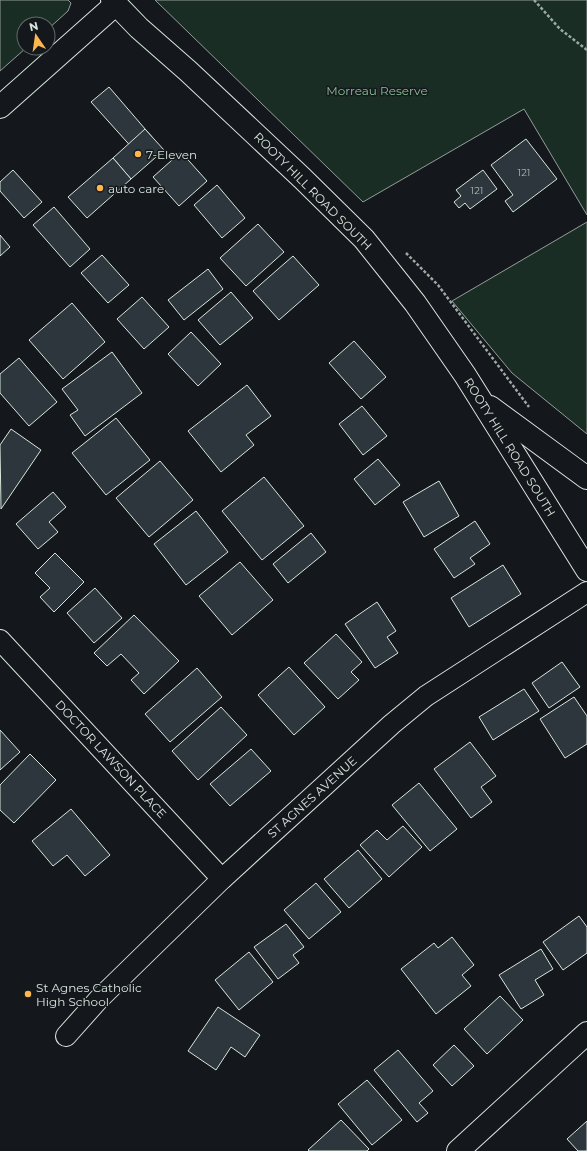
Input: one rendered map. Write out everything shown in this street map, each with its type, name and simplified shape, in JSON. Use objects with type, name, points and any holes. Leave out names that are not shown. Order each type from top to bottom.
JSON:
[{"type":"main road","points":[[0,107],[114,2]]},
{"type":"main road","name":"ROOTY HILL ROAD SOUTH","points":[[114,2],[140,28],[302,178],[364,239],[415,302],[480,399],[587,570]]},
{"type":"main road","points":[[480,399],[587,478]]},
{"type":"main road","points":[[458,1151],[587,1033]]},
{"type":"street","name":"ST AGNES AVENUE","points":[[66,1036],[99,999],[222,879],[392,724],[426,696],[587,592]]},
{"type":"street","name":"DOCTOR LAWSON PLACE","points":[[0,640],[222,879]]},
{"type":"path","points":[[534,0],[560,29],[587,50]]},
{"type":"path","points":[[406,253],[438,285],[533,412]]},
{"type":"green space","points":[[0,0],[68,0],[71,3],[68,11],[56,22],[56,16],[16,16],[17,56],[0,71]]},
{"type":"green space","name":"Morreau Reserve","points":[[155,0],[587,0],[587,215],[524,109],[363,202]]},
{"type":"green space","points":[[587,222],[587,434],[512,373],[452,301]]},
{"type":"building","points":[[109,87],[152,137],[135,151],[91,102]]},
{"type":"building","name":"7-Eleven","points":[[145,129],[164,150],[131,179],[113,158]]},
{"type":"building","points":[[526,139],[557,179],[513,212],[505,201],[513,195],[491,165]]},
{"type":"building","points":[[181,152],[207,181],[179,206],[153,177]]},
{"type":"building","name":"auto care","points":[[113,158],[131,179],[87,218],[68,197]]},
{"type":"building","points":[[13,170],[42,202],[24,218],[0,191],[0,182]]},
{"type":"building","points":[[483,170],[497,189],[470,209],[465,203],[459,208],[454,202],[461,196],[456,190]]},
{"type":"building","points":[[217,185],[245,218],[222,238],[194,205]]},
{"type":"building","points":[[54,207],[90,249],[70,267],[33,225]]},
{"type":"building","points":[[258,224],[284,252],[246,286],[220,258]]},
{"type":"building","points":[[0,235],[10,247],[0,256]]},
{"type":"building","points":[[102,255],[129,285],[108,303],[81,273]]},
{"type":"building","points":[[293,256],[319,285],[279,320],[253,291]]},
{"type":"building","points":[[208,269],[223,289],[184,320],[168,300]]},
{"type":"building","points":[[231,292],[253,318],[220,345],[198,320]]},
{"type":"building","points":[[142,297],[169,327],[144,349],[117,319]]},
{"type":"building","points":[[72,303],[105,342],[63,379],[29,340]]},
{"type":"building","points":[[191,332],[221,364],[198,386],[168,354]]},
{"type":"building","points":[[354,341],[386,377],[361,399],[329,363]]},
{"type":"building","points":[[112,352],[142,393],[85,436],[70,415],[78,410],[62,389]]},
{"type":"building","points":[[19,358],[57,402],[29,426],[0,393],[0,374]]},
{"type":"building","points":[[247,385],[271,416],[246,435],[254,445],[221,472],[188,431]]},
{"type":"building","points":[[362,406],[387,436],[363,455],[339,424]]},
{"type":"building","points":[[116,418],[150,460],[106,495],[72,453]]},
{"type":"building","points":[[11,429],[41,450],[1,509],[0,445]]},
{"type":"building","points":[[378,459],[400,485],[375,505],[354,479]]},
{"type":"building","points":[[160,461],[193,500],[149,537],[116,498]]},
{"type":"building","points":[[264,477],[304,526],[262,560],[222,511]]},
{"type":"building","points":[[439,481],[459,516],[424,537],[403,502]]},
{"type":"building","points":[[53,492],[66,507],[49,522],[58,532],[38,549],[16,524]]},
{"type":"building","points":[[196,511],[228,552],[186,585],[154,544]]},
{"type":"building","points":[[475,521],[490,544],[470,558],[475,564],[454,578],[434,549]]},
{"type":"building","points":[[311,533],[326,552],[288,583],[273,564]]},
{"type":"building","points":[[55,553],[84,582],[54,612],[40,597],[50,588],[35,573]]},
{"type":"building","points":[[240,562],[273,600],[232,635],[199,596]]},
{"type":"building","points":[[503,565],[521,594],[469,627],[451,598]]},
{"type":"building","points":[[95,588],[122,618],[94,643],[67,613]]},
{"type":"building","points":[[377,602],[396,631],[387,637],[398,653],[375,668],[345,624]]},
{"type":"building","points":[[134,615],[179,661],[144,694],[131,680],[139,673],[121,654],[107,666],[94,653]]},
{"type":"building","points":[[336,634],[362,662],[351,672],[359,680],[338,699],[304,663]]},
{"type":"building","points":[[562,662],[580,687],[549,708],[532,683]]},
{"type":"building","points":[[289,667],[325,707],[294,735],[258,695]]},
{"type":"building","points":[[197,668],[222,697],[170,742],[145,714]]},
{"type":"building","points":[[524,689],[539,711],[493,740],[479,717]]},
{"type":"building","points":[[574,697],[587,716],[587,744],[565,758],[540,719]]},
{"type":"building","points":[[221,707],[247,735],[198,780],[172,751]]},
{"type":"building","points":[[0,730],[20,752],[0,770]]},
{"type":"building","points":[[470,742],[496,776],[481,787],[492,802],[471,818],[434,769]]},
{"type":"building","points":[[251,749],[271,771],[230,806],[210,784]]},
{"type":"building","points":[[30,754],[56,780],[14,823],[0,810],[0,785]]},
{"type":"building","points":[[419,783],[457,829],[430,851],[392,805]]},
{"type":"building","points":[[71,809],[110,855],[85,876],[67,855],[53,866],[32,841]]},
{"type":"building","points":[[403,826],[422,847],[389,877],[360,845],[377,830],[387,840]]},
{"type":"building","points":[[358,850],[382,879],[349,908],[324,879]]},
{"type":"building","points":[[316,883],[341,912],[309,939],[284,910]]},
{"type":"building","points":[[579,916],[587,927],[587,953],[563,970],[543,942]]},
{"type":"building","points":[[286,924],[304,947],[293,955],[299,963],[278,979],[254,947]]},
{"type":"building","points":[[452,937],[474,965],[462,975],[471,986],[436,1014],[401,969],[434,943],[438,948]]},
{"type":"building","points":[[541,949],[553,969],[535,980],[544,995],[521,1009],[499,975]]},
{"type":"building","points":[[249,952],[273,982],[239,1010],[215,980]]},
{"type":"building","points":[[500,996],[523,1020],[487,1054],[464,1029]]},
{"type":"building","points":[[218,1007],[260,1035],[245,1057],[231,1047],[216,1070],[188,1051]]},
{"type":"building","points":[[454,1045],[474,1066],[452,1086],[433,1065]]},
{"type":"building","points":[[398,1050],[433,1091],[419,1103],[428,1113],[417,1122],[374,1070]]},
{"type":"building","points":[[367,1080],[402,1120],[372,1145],[338,1104]]},
{"type":"building","points":[[341,1120],[369,1149],[367,1151],[308,1150]]},
{"type":"building","points":[[587,1121],[587,1151],[578,1151],[567,1139]]},
{"type":"place","name":"7-Eleven","points":[[138,154]]},
{"type":"place","name":"auto care","points":[[100,188]]},
{"type":"place","name":"St Agnes Catholic High School","points":[[28,994]]}]
